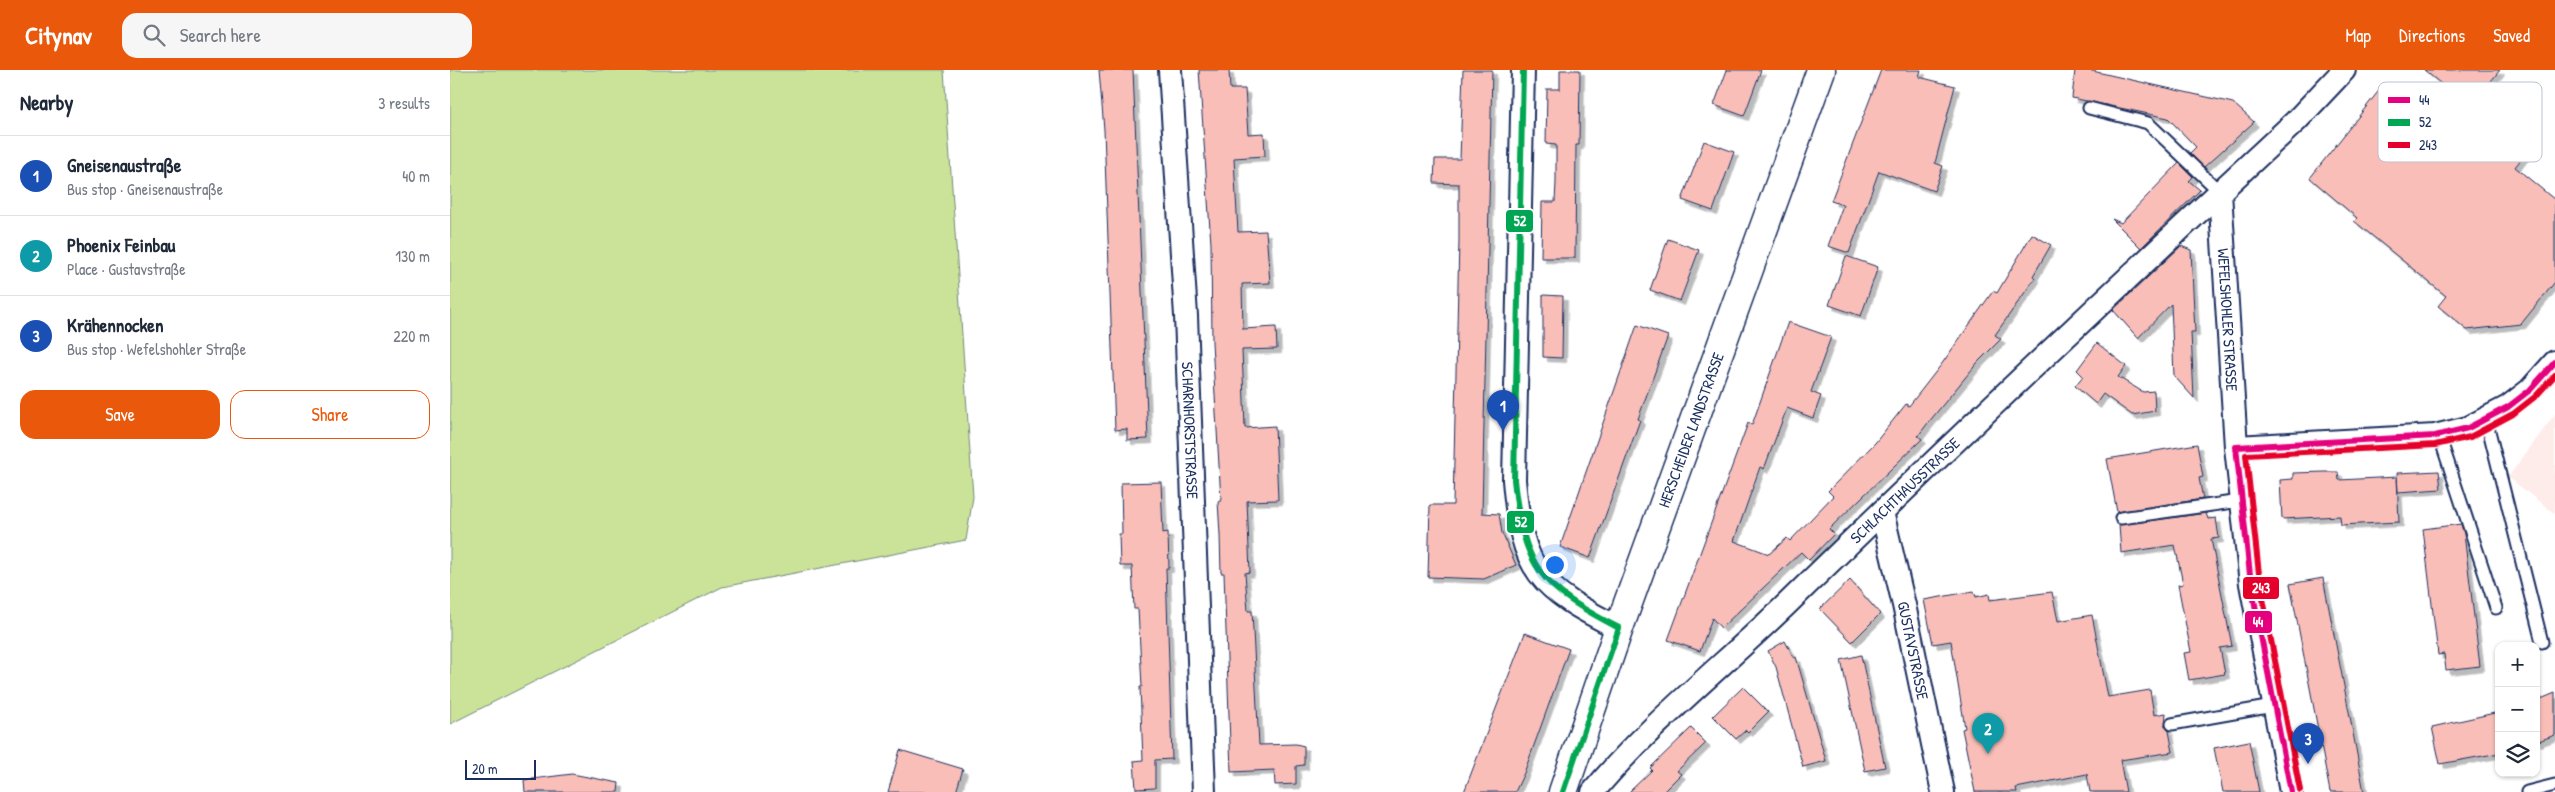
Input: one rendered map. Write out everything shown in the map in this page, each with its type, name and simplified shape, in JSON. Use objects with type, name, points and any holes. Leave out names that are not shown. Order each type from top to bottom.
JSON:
[{"type":"main road","name":"HERSCHEIDER LANDSTRASSE","points":[[1563,792],[1619,628],[1821,70]]},
{"type":"street","name":"SCHARNHORSTSTRASSE","points":[[1170,70],[1186,316],[1204,792]]},
{"type":"street","points":[[1522,70],[1514,480],[1518,521],[1530,561],[1553,590],[1579,608],[1619,628]]},
{"type":"street","name":"SCHLACHTHAUSSTRASSE","points":[[1593,792],[1656,727],[2296,121],[2344,70]]},
{"type":"street","name":"WEFELSHOHLER STRASSE","points":[[2220,192],[2240,501],[2251,584],[2291,792]]},
{"type":"street","points":[[2236,447],[2439,435],[2468,428],[2508,407],[2530,390],[2555,362]]},
{"type":"street","name":"GUSTAVSTRASSE","points":[[1882,512],[1904,605],[1943,792]]},
{"type":"lane","points":[[2090,108],[2148,122],[2220,192]]},
{"type":"lane","points":[[2486,419],[2542,642]]},
{"type":"lane","points":[[2439,435],[2496,608]]},
{"type":"lane","points":[[2120,518],[2240,501]]},
{"type":"lane","points":[[2172,724],[2273,706]]},
{"type":"lane","points":[[2527,792],[2555,785]]},
{"type":"shaded area","points":[[2555,414],[2555,514],[2508,477]]},
{"type":"green space","points":[[450,70],[944,70],[973,497],[966,540],[722,587],[450,724]]},
{"type":"building","points":[[1099,70],[1133,70],[1148,439],[1127,440],[1127,429],[1115,430],[1104,130]]},
{"type":"building","points":[[1199,70],[1229,70],[1230,89],[1245,89],[1248,134],[1264,133],[1265,156],[1234,158],[1238,232],[1266,231],[1270,283],[1242,284],[1243,329],[1276,327],[1277,349],[1242,350],[1245,428],[1275,426],[1278,500],[1247,501],[1250,572],[1245,573],[1248,611],[1252,611],[1259,745],[1296,744],[1304,746],[1304,765],[1296,766],[1296,784],[1275,785],[1274,770],[1231,772],[1224,573],[1221,573],[1218,501],[1221,501],[1212,342],[1211,244]]},
{"type":"building","points":[[1463,70],[1492,70],[1482,513],[1499,514],[1502,533],[1516,565],[1484,579],[1428,577],[1430,505],[1453,505],[1459,240],[1459,184],[1434,183],[1435,159],[1460,159]]},
{"type":"building","points":[[1560,70],[1580,70],[1579,145],[1576,145],[1575,258],[1541,258],[1542,202],[1555,202],[1556,182],[1556,145],[1546,144],[1547,89],[1560,89]]},
{"type":"building","points":[[1727,70],[1761,70],[1744,116],[1714,105]]},
{"type":"building","points":[[1881,70],[1921,70],[1919,77],[1955,86],[1935,163],[1943,166],[1934,191],[1879,171],[1849,253],[1828,246],[1843,205],[1831,201]]},
{"type":"building","points":[[2075,70],[2088,70],[2233,103],[2254,122],[2204,167],[2190,153],[2196,147],[2168,118],[2072,98]]},
{"type":"building","points":[[2424,70],[2500,70],[2490,82],[2439,82]]},
{"type":"building","points":[[2378,92],[2378,162],[2519,162],[2515,167],[2555,200],[2555,282],[2521,324],[2467,330],[2438,306],[2446,296],[2354,221],[2357,218],[2310,178]]},
{"type":"building","points":[[1704,141],[1734,152],[1713,211],[1682,200]]},
{"type":"building","points":[[2179,163],[2193,177],[2189,181],[2200,190],[2141,248],[2112,219],[2121,223]]},
{"type":"building","points":[[2032,234],[2051,245],[2033,276],[2035,278],[1995,335],[2001,339],[1978,362],[1928,423],[1918,436],[1922,439],[1829,529],[1834,534],[1809,560],[1801,552],[1721,628],[1712,618],[1700,651],[1668,640],[1748,423],[1752,425],[1788,322],[1831,337],[1811,392],[1821,396],[1813,418],[1787,408],[1764,469],[1760,467],[1734,541],[1769,554],[1787,538],[1790,541],[1833,496],[1828,491],[1875,443],[1906,404],[1909,406],[1941,365],[1993,291],[1997,293]]},
{"type":"building","points":[[1668,239],[1699,250],[1680,301],[1650,290]]},
{"type":"building","points":[[2181,246],[2191,250],[2195,332],[2191,332],[2194,398],[2174,376],[2171,304],[2138,338],[2113,310]]},
{"type":"building","points":[[1846,256],[1878,267],[1861,316],[1829,305]]},
{"type":"building","points":[[1543,295],[1563,296],[1562,358],[1543,357]]},
{"type":"building","points":[[1637,325],[1668,336],[1590,558],[1560,547]]},
{"type":"building","points":[[2097,343],[2126,366],[2118,377],[2143,392],[2154,391],[2155,411],[2132,415],[2103,394],[2096,404],[2075,386],[2083,376],[2077,370]]},
{"type":"building","points":[[2197,444],[2203,477],[2199,478],[2203,499],[2117,512],[2107,459]]},
{"type":"building","points":[[2439,471],[2441,489],[2398,492],[2397,473]]},
{"type":"building","points":[[2338,472],[2339,480],[2397,477],[2399,522],[2341,525],[2340,516],[2282,519],[2280,480],[2293,479],[2293,473]]},
{"type":"building","points":[[1161,482],[1163,533],[1168,532],[1169,568],[1166,568],[1172,759],[1155,760],[1155,788],[1136,789],[1134,761],[1143,760],[1140,687],[1142,687],[1138,609],[1134,609],[1132,566],[1120,566],[1119,534],[1122,534],[1121,483]]},
{"type":"building","points":[[2206,513],[2208,519],[2216,518],[2219,538],[2211,539],[2232,646],[2220,648],[2225,674],[2189,680],[2184,653],[2191,652],[2178,585],[2183,584],[2175,545],[2121,553],[2119,525]]},
{"type":"building","points":[[2461,524],[2464,534],[2480,666],[2446,670],[2444,654],[2438,655],[2423,529]]},
{"type":"building","points":[[2323,578],[2364,792],[2330,792],[2290,584]]},
{"type":"building","points":[[1850,580],[1880,614],[1852,642],[1820,609]]},
{"type":"building","points":[[1974,591],[1976,597],[1989,594],[1990,600],[2052,592],[2058,621],[2092,615],[2108,697],[2150,690],[2154,715],[2166,713],[2165,726],[2169,731],[2173,752],[2120,760],[2126,792],[2090,792],[2087,774],[2016,788],[2017,792],[1975,792],[1962,729],[1965,728],[1951,641],[1933,644],[1924,600]]},
{"type":"building","points":[[1525,633],[1569,649],[1524,773],[1515,792],[1464,792]]},
{"type":"building","points":[[1785,641],[1794,658],[1796,657],[1826,761],[1803,767],[1776,667],[1768,651]]},
{"type":"building","points":[[1861,655],[1885,767],[1865,771],[1841,660]]},
{"type":"building","points":[[1743,687],[1768,712],[1748,732],[1746,730],[1736,739],[1713,716]]},
{"type":"building","points":[[2555,693],[2555,735],[2540,741],[2540,732],[2540,699]]},
{"type":"building","points":[[2495,713],[2495,754],[2440,764],[2432,727]]},
{"type":"building","points":[[1691,728],[1706,743],[1677,771],[1681,774],[1663,792],[1629,792],[1652,770],[1650,768]]},
{"type":"building","points":[[2249,741],[2259,792],[2223,792],[2214,748]]},
{"type":"building","points":[[900,750],[963,769],[956,792],[888,792]]},
{"type":"building","points":[[572,774],[619,783],[618,792],[525,792],[524,780]]},
{"type":"transit line","name":"52","points":[[1523,70],[1514,480],[1518,510],[1531,555],[1541,572],[1554,587],[1571,600],[1592,614],[1619,628]]},
{"type":"transit line","name":"44","points":[[2291,792],[2251,584],[2236,447],[2435,436],[2468,428],[2508,407],[2530,390],[2555,362]]},
{"type":"transit line","name":"243","points":[[2300,790],[2260,583],[2246,455],[2435,445],[2470,437],[2513,414],[2536,396],[2555,375]]},
{"type":"transit line","name":"52","points":[[1563,792],[1619,628]]},
{"type":"place","name":"Gneisenaustraße","points":[[1503,431]]},
{"type":"place","name":"Phoenix Feinbau","points":[[1988,754]]},
{"type":"place","name":"Krähennocken","points":[[2308,764]]}]
